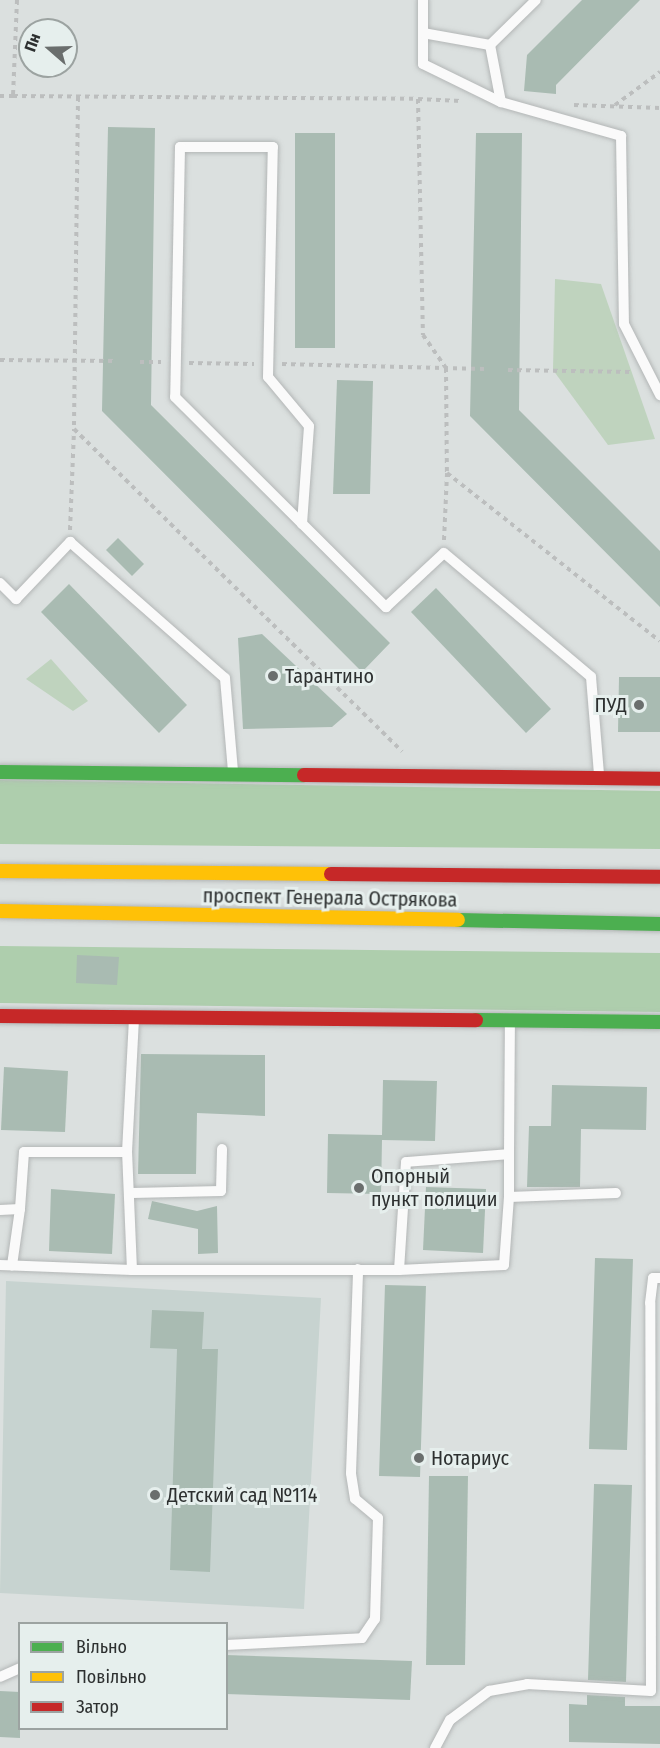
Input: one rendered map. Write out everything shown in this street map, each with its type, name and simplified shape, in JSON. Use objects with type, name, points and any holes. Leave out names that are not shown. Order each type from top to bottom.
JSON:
[{"type":"street","points":[[0,772],[660,779]]},
{"type":"street","name":"проспект Генерала Острякова","points":[[0,871],[660,877]]},
{"type":"street","name":"проспект Генерала Острякова","points":[[0,911],[660,924]]},
{"type":"street","points":[[0,1016],[660,1022]]},
{"type":"lane","points":[[423,0],[423,64],[501,102],[621,136],[624,324],[651,372],[660,395]]},
{"type":"lane","points":[[490,45],[536,0]]},
{"type":"lane","points":[[423,33],[490,45]]},
{"type":"lane","points":[[490,45],[501,102]]},
{"type":"lane","points":[[302,524],[309,426],[268,377],[273,147],[180,147],[174,397],[302,524],[386,607],[444,553],[591,677],[599,778]]},
{"type":"lane","points":[[0,583],[16,599],[70,542],[225,678],[233,775]]},
{"type":"lane","points":[[132,1270],[132,1193],[127,1152],[134,1017]]},
{"type":"lane","points":[[127,1152],[24,1152],[20,1209],[6,1265],[132,1270],[399,1270],[504,1265],[509,1197],[510,1020]]},
{"type":"lane","points":[[132,1193],[221,1191],[222,1149]]},
{"type":"lane","points":[[399,1270],[406,1162],[509,1154]]},
{"type":"lane","points":[[509,1197],[616,1193]]},
{"type":"lane","points":[[0,1210],[20,1209]]},
{"type":"lane","points":[[228,1645],[362,1638],[375,1619],[378,1518],[356,1499],[351,1473],[358,1269]]},
{"type":"lane","points":[[435,1748],[450,1720],[489,1691],[527,1684],[656,1691],[650,1303],[653,1278],[660,1278]]},
{"type":"lane","points":[[0,1677],[18,1669]]},
{"type":"path","points":[[13,96],[17,0]]},
{"type":"path","points":[[613,106],[660,72]]},
{"type":"path","points":[[0,96],[418,99],[423,335],[446,368],[447,473],[444,553]]},
{"type":"path","points":[[70,542],[74,429],[78,97]]},
{"type":"path","points":[[0,360],[116,361]]},
{"type":"path","points":[[140,362],[484,369]]},
{"type":"path","points":[[508,370],[651,372]]},
{"type":"path","points":[[74,429],[409,758]]},
{"type":"path","points":[[447,473],[660,640]]},
{"type":"shaded area","name":"Детский сад №114","points":[[6,1281],[321,1298],[304,1609],[0,1593]]},
{"type":"green space","points":[[555,279],[601,284],[655,439],[608,445],[553,370]]},
{"type":"green space","points":[[51,659],[88,701],[73,711],[26,679]]},
{"type":"green space","points":[[0,780],[660,791],[660,849],[0,844]]},
{"type":"green space","points":[[0,946],[660,953],[660,1012],[0,1003]]},
{"type":"building","points":[[582,0],[640,0],[556,85],[556,94],[524,91],[527,55]]},
{"type":"building","points":[[108,127],[155,128],[151,405],[390,643],[362,672],[102,411]]},
{"type":"building","points":[[295,133],[335,133],[335,348],[295,348]]},
{"type":"building","points":[[476,133],[522,133],[519,410],[660,551],[660,607],[470,416]]},
{"type":"building","points":[[337,380],[373,381],[370,494],[333,494]]},
{"type":"building","points":[[118,538],[144,564],[132,576],[106,550]]},
{"type":"building","points":[[69,584],[187,705],[159,733],[41,612]]},
{"type":"building","points":[[436,588],[551,709],[526,733],[411,612]]},
{"type":"building","name":"Тарантино","points":[[262,634],[347,714],[332,727],[243,729],[238,638]]},
{"type":"building","name":"ПУД","points":[[619,677],[660,677],[660,732],[618,732]]},
{"type":"building","points":[[77,955],[119,957],[117,985],[76,983]]},
{"type":"building","points":[[141,1054],[265,1055],[265,1116],[197,1113],[196,1174],[138,1174]]},
{"type":"building","points":[[4,1067],[68,1071],[65,1132],[1,1130]]},
{"type":"building","points":[[383,1080],[437,1081],[435,1141],[382,1140],[381,1194],[327,1193],[328,1134],[382,1135]]},
{"type":"building","points":[[552,1085],[647,1087],[646,1130],[581,1129],[580,1187],[527,1187],[529,1126],[551,1126]]},
{"type":"building","points":[[426,1187],[486,1189],[483,1253],[423,1250]]},
{"type":"building","points":[[51,1189],[115,1194],[112,1254],[49,1251]]},
{"type":"building","points":[[152,1201],[197,1211],[217,1206],[218,1253],[198,1254],[198,1229],[148,1219]]},
{"type":"building","points":[[595,1258],[633,1259],[627,1450],[589,1449]]},
{"type":"building","points":[[385,1285],[426,1286],[420,1477],[379,1476]]},
{"type":"building","points":[[152,1310],[204,1312],[202,1349],[218,1349],[210,1572],[170,1570],[177,1349],[150,1348]]},
{"type":"building","points":[[429,1476],[468,1476],[465,1665],[426,1665]]},
{"type":"building","points":[[594,1484],[632,1485],[626,1682],[588,1680]]},
{"type":"building","points":[[228,1655],[412,1661],[410,1700],[228,1694]]},
{"type":"building","points":[[0,1691],[18,1692],[20,1738],[0,1737]]},
{"type":"building","points":[[587,1695],[625,1697],[625,1706],[660,1706],[660,1744],[569,1742],[569,1704],[587,1705]]},
{"type":"traffic: fast","points":[[0,772],[304,775]]},
{"type":"traffic: fast","points":[[458,920],[660,924]]},
{"type":"traffic: fast","points":[[476,1020],[660,1022]]},
{"type":"traffic: slow","points":[[0,871],[331,874]]},
{"type":"traffic: slow","points":[[0,911],[458,920]]},
{"type":"traffic: jam","points":[[304,775],[660,779]]},
{"type":"traffic: jam","points":[[331,874],[660,877]]},
{"type":"traffic: jam","points":[[0,1016],[476,1020]]},
{"type":"place","name":"Тарантино","points":[[273,676]]},
{"type":"place","name":"ПУД","points":[[639,705]]},
{"type":"place","name":"Опорный пункт полиции","points":[[359,1188]]},
{"type":"place","name":"Нотариус","points":[[419,1458]]},
{"type":"place","name":"Детский сад №114","points":[[155,1495]]}]
